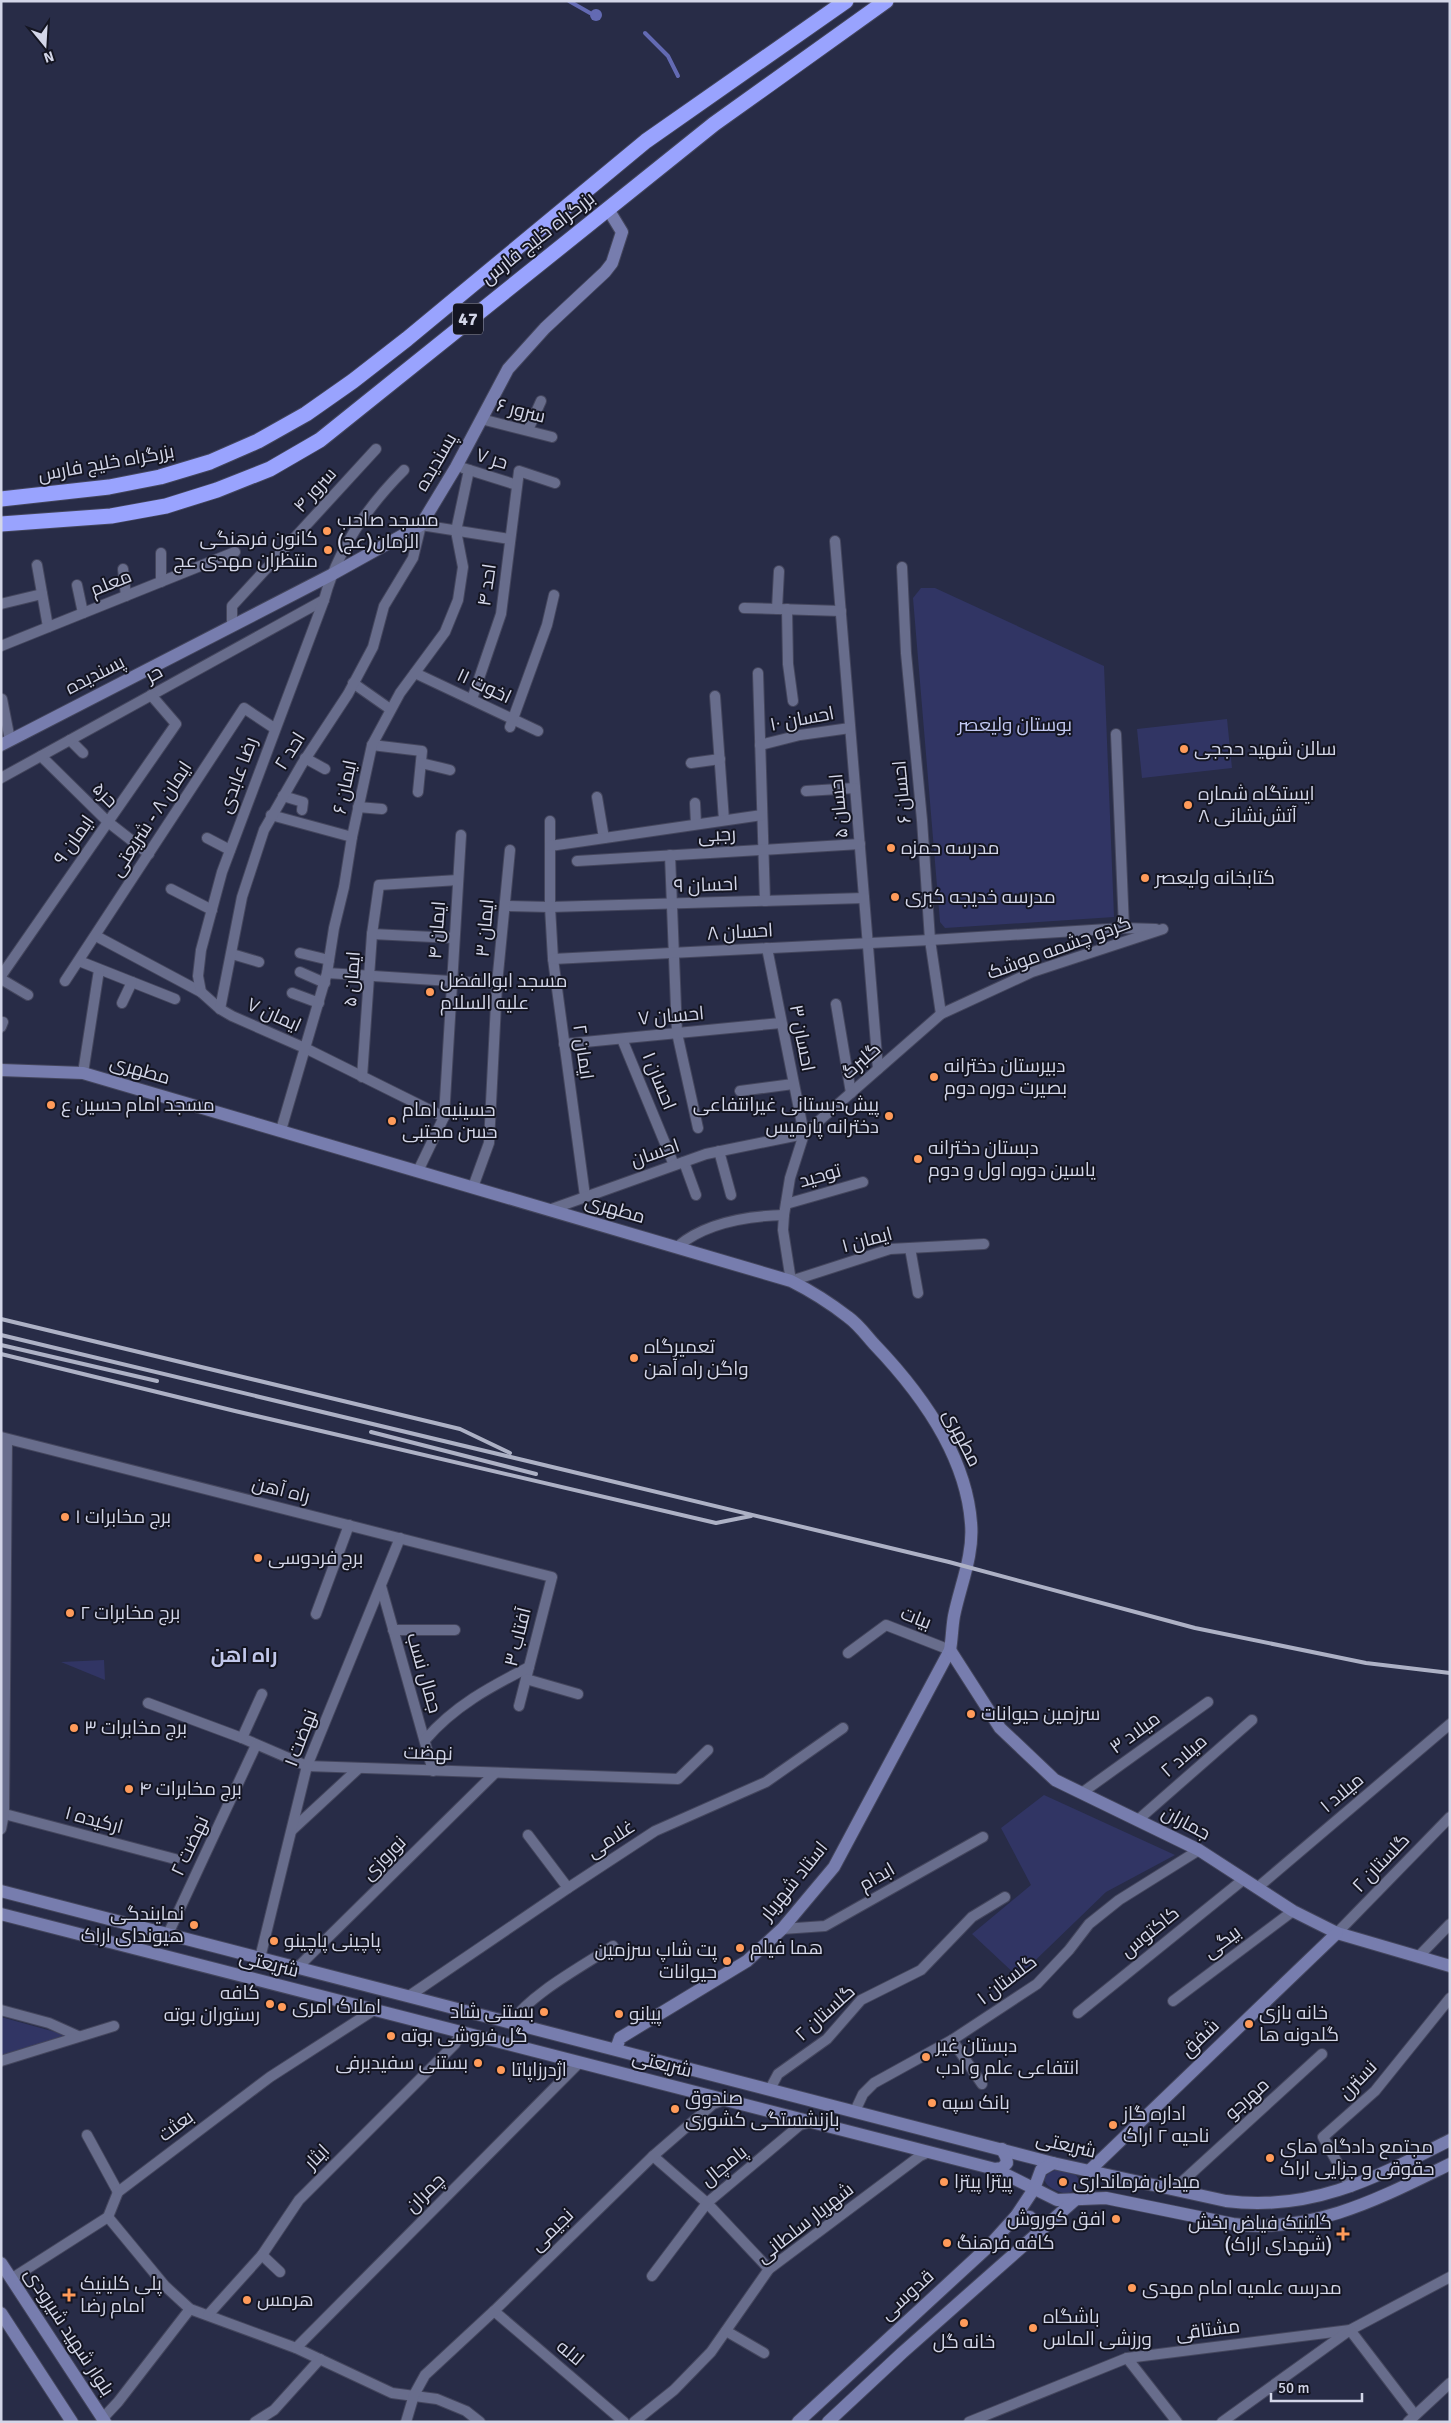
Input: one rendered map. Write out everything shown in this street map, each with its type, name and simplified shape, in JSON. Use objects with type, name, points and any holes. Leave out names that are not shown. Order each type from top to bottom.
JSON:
[{"type":"highway","name":"بزرگراه خلیج فارس","points":[[1,499],[109,487],[160,477],[210,462],[258,441],[306,414],[353,381],[407,339],[646,141],[846,1]]},
{"type":"highway","name":"بزرگراه خلیج فارس","points":[[1,524],[111,516],[166,506],[217,490],[270,469],[320,440],[737,107],[886,1]]},
{"type":"main road","name":"پسندیده","points":[[6,743],[331,575],[421,525],[456,467],[508,369],[545,328],[595,283],[612,263],[622,232],[608,209]]},
{"type":"main road","name":"مطهری","points":[[1,1070],[83,1072],[790,1280],[818,1296],[849,1318],[892,1362],[924,1405],[947,1443],[963,1478],[971,1524],[970,1548],[954,1617],[950,1650]]},
{"type":"main road","name":"جماران","points":[[950,1650],[1000,1728],[1055,1780],[1139,1819],[1199,1850],[1293,1911],[1337,1933],[1450,1966]]},
{"type":"main road","name":"استاد شهریار","points":[[616,2050],[620,2038],[747,1961],[782,1928],[834,1867],[950,1650]]},
{"type":"main road","name":"شریعتی","points":[[1,1892],[1053,2163],[1226,2201],[1255,2204],[1297,2201],[1351,2187],[1450,2140]]},
{"type":"main road","name":"شریعتی","points":[[1,1914],[995,2169],[1057,2200],[1106,2198],[1253,2227],[1293,2225],[1360,2207],[1450,2164]]},
{"type":"main road","name":"شفق","points":[[1090,2170],[1337,1933]]},
{"type":"main road","points":[[995,2169],[1002,2168],[1007,2163],[1002,2149]]},
{"type":"main road","name":"قدوسی","points":[[798,2422],[989,2246],[1016,2216],[1034,2189],[1042,2170],[1053,2163]]},
{"type":"main road","points":[[828,2422],[1075,2200]]},
{"type":"main road","points":[[1016,2216],[1030,2216],[1036,2225],[1037,2233]]},
{"type":"main road","name":"بلوار شهید شیرودی","points":[[1,2263],[104,2420]]},
{"type":"main road","points":[[1,2313],[72,2422]]},
{"type":"street","points":[[528,430],[541,401]]},
{"type":"street","name":"سرور ۶","points":[[481,419],[552,437]]},
{"type":"street","name":"سرور ۴","points":[[232,626],[232,606],[376,449]]},
{"type":"street","name":"حر ۷","points":[[456,467],[518,485]]},
{"type":"street","name":"رضا عابدی","points":[[201,992],[198,976],[201,950],[230,850],[274,728],[324,600],[331,575],[357,528],[386,488],[404,470]]},
{"type":"street","name":"ایمان ۶","points":[[281,1130],[307,1049],[326,978],[334,928],[372,745],[390,710],[445,632],[458,600],[462,567],[456,531],[469,470]]},
{"type":"street","name":"احد ۴","points":[[472,699],[501,614],[519,471],[555,483]]},
{"type":"street","points":[[421,525],[510,539]]},
{"type":"street","name":"احد ۲","points":[[220,1009],[242,897],[271,815],[353,683],[373,647],[384,606],[413,558],[421,525]]},
{"type":"street","name":"احسان ۵","points":[[835,541],[878,1070]]},
{"type":"street","name":"معلم","points":[[1,646],[235,552]]},
{"type":"street","points":[[160,553],[161,582]]},
{"type":"street","points":[[36,565],[48,627]]},
{"type":"street","name":"احسان ۶","points":[[902,566],[906,653],[922,820],[930,940],[941,1014]]},
{"type":"street","points":[[123,569],[126,596]]},
{"type":"street","points":[[779,571],[788,664],[794,701]]},
{"type":"street","points":[[76,585],[84,613]]},
{"type":"street","points":[[1,604],[42,594]]},
{"type":"street","points":[[511,723],[547,626],[554,595]]},
{"type":"street","name":"حر","points":[[1,778],[324,600]]},
{"type":"street","points":[[744,608],[841,611]]},
{"type":"street","name":"اخوت ۱۱","points":[[416,673],[472,699],[511,723],[538,731]]},
{"type":"street","points":[[758,673],[765,901]]},
{"type":"street","points":[[353,683],[390,710]]},
{"type":"street","name":"ایمان ۹","points":[[1,978],[176,724],[151,695]]},
{"type":"street","points":[[715,696],[724,820]]},
{"type":"street","points":[[2,699],[6,743]]},
{"type":"street","name":"ایمان ۸ - شریعتی","points":[[65,981],[244,708],[274,728]]},
{"type":"street","name":"احسان ۱۰","points":[[760,745],[800,735],[850,728]]},
{"type":"street","points":[[1116,734],[1124,928]]},
{"type":"street","points":[[70,740],[83,752]]},
{"type":"street","points":[[372,745],[422,751],[418,792]]},
{"type":"street","name":"حر۵","points":[[41,756],[108,822],[149,854]]},
{"type":"street","points":[[306,758],[325,769]]},
{"type":"street","points":[[691,763],[720,759]]},
{"type":"street","points":[[421,762],[450,770]]},
{"type":"street","points":[[806,791],[855,788]]},
{"type":"street","points":[[283,796],[303,802],[302,810]]},
{"type":"street","points":[[597,797],[604,838]]},
{"type":"street","points":[[694,803],[696,824]]},
{"type":"street","points":[[358,807],[382,809]]},
{"type":"street","points":[[271,815],[352,837]]},
{"type":"street","name":"رجبی","points":[[550,846],[762,815]]},
{"type":"street","name":"ایمان ۲","points":[[550,822],[550,907],[553,958],[585,1196]]},
{"type":"street","name":"ایمان ۴","points":[[418,1171],[444,1117],[461,835]]},
{"type":"street","points":[[207,838],[230,850]]},
{"type":"street","name":"رجبی","points":[[577,861],[860,844]]},
{"type":"street","name":"ایمان ۳","points":[[473,1187],[489,1143],[497,984],[510,850]]},
{"type":"street","points":[[670,855],[673,903],[672,953],[677,1033],[698,1128]]},
{"type":"street","name":"ایمان ۵","points":[[362,1077],[372,934],[379,885],[458,880]]},
{"type":"street","points":[[171,889],[212,910]]},
{"type":"street","name":"احسان ۹","points":[[505,906],[550,907],[864,898]]},
{"type":"street","name":"احسان ۸","points":[[553,958],[930,940],[1124,928],[1163,929]]},
{"type":"street","name":"گردو چشمه موشک","points":[[941,1014],[1032,972],[1163,929]]},
{"type":"street","points":[[372,934],[454,938]]},
{"type":"street","name":"ایمان ۷","points":[[96,936],[201,992],[220,1009],[307,1049],[444,1117]]},
{"type":"street","name":"احسان ۳","points":[[767,948],[804,1134]]},
{"type":"street","points":[[300,953],[329,960]]},
{"type":"street","points":[[232,954],[259,962]]},
{"type":"street","points":[[79,961],[175,999]]},
{"type":"street","points":[[83,1072],[99,970]]},
{"type":"street","points":[[300,972],[326,978],[369,976],[497,984]]},
{"type":"street","points":[[1,978],[28,995]]},
{"type":"street","points":[[122,1003],[132,982]]},
{"type":"street","points":[[292,992],[319,1002]]},
{"type":"street","points":[[836,1004],[851,1093]]},
{"type":"street","name":"گلبرگ","points":[[804,1134],[941,1014]]},
{"type":"street","name":"احسان ۷","points":[[564,1044],[781,1023]]},
{"type":"street","name":"احسان ۱","points":[[622,1038],[674,1165]]},
{"type":"street","points":[[740,1091],[793,1084]]},
{"type":"street","points":[[790,1280],[783,1230],[784,1215],[790,1178],[804,1134]]},
{"type":"street","name":"احسان","points":[[550,1210],[585,1196],[718,1151],[804,1134]]},
{"type":"street","points":[[718,1151],[731,1195]]},
{"type":"street","points":[[684,1162],[696,1195]]},
{"type":"street","name":"توحید","points":[[786,1204],[863,1182]]},
{"type":"street","points":[[678,1246],[691,1236],[732,1221],[758,1216],[784,1215]]},
{"type":"street","name":"ایمان ۱","points":[[790,1280],[890,1249],[984,1244]]},
{"type":"street","points":[[910,1248],[918,1293]]},
{"type":"street","points":[[1,1829],[3,1814],[4,1438]]},
{"type":"street","name":"راه آهن","points":[[4,1438],[552,1577]]},
{"type":"street","points":[[316,1614],[349,1525]]},
{"type":"street","name":"نهضت ۱","points":[[260,1958],[307,1766],[400,1538]]},
{"type":"street","name":"آفتاب ۳","points":[[519,1706],[552,1577]]},
{"type":"street","name":"جمال نسب","points":[[380,1586],[433,1771]]},
{"type":"street","name":"بیات","points":[[848,1654],[886,1625],[950,1650]]},
{"type":"street","points":[[393,1630],[455,1630]]},
{"type":"street","points":[[425,1740],[442,1720],[476,1694],[529,1667]]},
{"type":"street","points":[[526,1679],[578,1694]]},
{"type":"street","points":[[242,1738],[262,1694]]},
{"type":"street","name":"میلاد ۳","points":[[1083,1792],[1208,1702]]},
{"type":"street","name":"نهضت","points":[[148,1703],[242,1738],[307,1766],[678,1779],[708,1750]]},
{"type":"street","name":"میلاد ۲","points":[[1139,1819],[1252,1720]]},
{"type":"street","name":"میلاد ۱","points":[[1257,1888],[1450,1724]]},
{"type":"street","name":"غلامی","points":[[408,1996],[655,1831],[766,1782],[843,1728]]},
{"type":"street","name":"نهضت ۲","points":[[168,1934],[256,1745]]},
{"type":"street","points":[[291,1830],[359,1768]]},
{"type":"street","name":"نوروزی","points":[[297,1968],[495,1773]]},
{"type":"street","name":"ارکیده ۱","points":[[3,1814],[175,1859]]},
{"type":"street","name":"گلستان ۲","points":[[1337,1933],[1450,1817]]},
{"type":"street","points":[[528,1835],[568,1888]]},
{"type":"street","name":"ابدام","points":[[782,1928],[825,1926],[983,1837]]},
{"type":"street","name":"گلستان ۱","points":[[855,2111],[863,2094],[874,2083],[952,2040],[1037,1984],[1069,1950],[1089,1924],[1119,1900],[1199,1850]]},
{"type":"street","name":"کاکتوس","points":[[1078,2013],[1244,1879]]},
{"type":"street","name":"گلستان ۲","points":[[770,2090],[778,2074],[827,2039],[861,2000],[921,1970],[972,1917],[1005,1898]]},
{"type":"street","name":"بیگی","points":[[1172,2001],[1293,1911]]},
{"type":"street","points":[[1419,1956],[1450,1924]]},
{"type":"street","points":[[511,2023],[518,2012],[531,2001],[614,1946]]},
{"type":"street","name":"نسترن","points":[[1351,2187],[1323,2137],[1375,2091],[1450,1998]]},
{"type":"street","points":[[1,2010],[49,2023],[78,2036]]},
{"type":"street","name":"بعثت","points":[[118,2192],[270,2077],[374,2010]]},
{"type":"street","points":[[1,2062],[114,2026]]},
{"type":"street","name":"ایثار","points":[[208,2316],[262,2255],[299,2200],[455,2044],[461,2032]]},
{"type":"street","points":[[952,2040],[982,2084]]},
{"type":"street","name":"مهرجو","points":[[1173,2190],[1322,2054]]},
{"type":"street","name":"چمران","points":[[296,2348],[579,2063]]},
{"type":"street","name":"نجیمی","points":[[406,2422],[414,2395],[425,2375],[494,2311],[653,2156],[713,2104],[724,2100]]},
{"type":"street","name":"پامچال","points":[[652,2276],[707,2202],[800,2125],[812,2122]]},
{"type":"street","points":[[11,2279],[108,2217],[118,2192],[87,2135]]},
{"type":"street","name":"شهریار سلطانی","points":[[634,2422],[674,2390],[711,2352],[769,2269],[920,2156],[929,2152]]},
{"type":"street","points":[[653,2156],[707,2202],[769,2269]]},
{"type":"street","points":[[108,2217],[165,2286],[190,2309],[296,2348],[392,2392],[437,2399],[458,2408],[480,2422]]},
{"type":"street","points":[[262,2255],[280,2272]]},
{"type":"street","name":"مشتاقی","points":[[969,2422],[1127,2358],[1350,2330],[1450,2277]]},
{"type":"street","points":[[104,2420],[190,2309]]},
{"type":"street","name":"لاله","points":[[494,2311],[624,2422]]},
{"type":"street","points":[[1222,2422],[1350,2330],[1411,2418],[1450,2384]]},
{"type":"street","points":[[726,2331],[764,2353]]},
{"type":"street","points":[[1127,2358],[1176,2422]]},
{"type":"street","points":[[255,2422],[274,2410],[320,2359]]},
{"type":"green space","name":"بوستان ولیعصر","points":[[921,588],[935,588],[1104,666],[1114,917],[945,928],[940,922],[913,598]]},
{"type":"green space","name":"سالن شهید حججی","points":[[1227,719],[1232,768],[1142,778],[1137,729]]},
{"type":"green space","points":[[104,1660],[105,1680],[61,1662]]},
{"type":"green space","points":[[1044,1795],[1175,1855],[1106,1892],[1018,1977],[972,1934],[1031,1885],[1001,1828]]},
{"type":"green space","points":[[1,2017],[66,2035],[1,2056]]},
{"type":"green space","name":"میدان فرمانداری","points":[[1056,2170],[1076,2175],[1079,2180],[1078,2188],[1067,2194],[1047,2184],[1045,2177]]},
{"type":"shaded area","points":[[594,9],[598,9],[602,15],[598,21],[594,21],[590,17],[590,13]]},
{"type":"waterway","points":[[569,1],[590,13]]},
{"type":"waterway","points":[[645,33],[668,56],[678,76]]},
{"type":"railway","points":[[1,1319],[460,1429],[510,1453]]},
{"type":"railway","points":[[1,1335],[949,1562],[1195,1628],[1366,1663],[1450,1673]]},
{"type":"railway","points":[[1,1345],[157,1381]]},
{"type":"railway","points":[[1,1354],[235,1411],[716,1523],[751,1516]]},
{"type":"railway","points":[[371,1432],[536,1474]]},
{"type":"place","name":"مسجد صاحب الزمان(عج)","points":[[327,531]]},
{"type":"place","name":"کانون فرهنگی منتظران مهدی عج","points":[[328,550]]},
{"type":"place","name":"سالن شهید حججی","points":[[1184,749]]},
{"type":"place","name":"ایستگاه شماره ۸ آتش‌نشانی","points":[[1188,805]]},
{"type":"place","name":"مدرسه حمزه","points":[[891,848]]},
{"type":"place","name":"کتابخانه ولیعصر","points":[[1145,878]]},
{"type":"place","name":"مدرسه خدیجه کبری","points":[[895,897]]},
{"type":"place","name":"مسجد ابوالفضل علیه السلام","points":[[430,992]]},
{"type":"place","name":"دبیرستان دخترانه بصیرت دوره دوم","points":[[934,1077]]},
{"type":"place","name":"مسجد امام حسین ع","points":[[51,1105]]},
{"type":"place","name":"پیش‌دبستانی غیرانتفاعی دخترانه پارمیس","points":[[889,1116]]},
{"type":"place","name":"حسینیه امام حسن مجتبی","points":[[392,1121]]},
{"type":"place","name":"دبستان دخترانه یاسین دوره اول و دوم","points":[[918,1159]]},
{"type":"place","name":"تعمیرگاه واگن راه آهن","points":[[634,1358]]},
{"type":"place","name":"برج مخابرات ۱","points":[[65,1517]]},
{"type":"place","name":"برج فردوسی","points":[[258,1558]]},
{"type":"place","name":"برج مخابرات ۲","points":[[70,1613]]},
{"type":"place","name":"سرزمین حیوانات","points":[[971,1714]]},
{"type":"place","name":"برج مخابرات ۳","points":[[74,1728]]},
{"type":"place","name":"برج مخابرات ۴","points":[[129,1789]]},
{"type":"place","name":"نمایندگی هیوندای اراک","points":[[194,1925]]},
{"type":"place","name":"پاچینی پاچینو","points":[[274,1941]]},
{"type":"place","name":"هما فیلم","points":[[740,1948]]},
{"type":"place","name":"پت شاپ سرزمین حیوانات","points":[[727,1961]]},
{"type":"place","name":"کافه رستوران بوته","points":[[270,2004]]},
{"type":"place","name":"املاک امری","points":[[282,2007]]},
{"type":"place","name":"بستنی شاد","points":[[544,2012]]},
{"type":"place","name":"پیانو","points":[[619,2014]]},
{"type":"place","name":"خانه بازی گلدونه ها","points":[[1249,2024]]},
{"type":"place","name":"گل فروشی بوته","points":[[391,2036]]},
{"type":"place","name":"دبستان غیر انتفاعی علم و ادب","points":[[926,2057]]},
{"type":"place","name":"بستنی سفیدبرفی","points":[[478,2063]]},
{"type":"place","name":"اژدرزاپاتا","points":[[501,2070]]},
{"type":"place","name":"بانک سپه","points":[[932,2103]]},
{"type":"place","name":"صندوق بازنشستگی کشوری","points":[[675,2109]]},
{"type":"place","name":"اداره گاز ناحیه ۲ اراک","points":[[1113,2125]]},
{"type":"place","name":"مجتمع دادگاه های حقوقی و جزایی اراک","points":[[1270,2158]]},
{"type":"place","name":"پیتزا پیتزا","points":[[944,2182]]},
{"type":"place","name":"میدان فرمانداری","points":[[1063,2182]]},
{"type":"place","name":"افق کوروش","points":[[1116,2219]]},
{"type":"place","name":"کلینیک فیاض بخش (شهدای اراک)","points":[[1343,2234]]},
{"type":"place","name":"کافه فرهنگ","points":[[947,2243]]},
{"type":"place","name":"مدرسه علمیه امام مهدی","points":[[1132,2288]]},
{"type":"place","name":"پلی کلینیک امام رضا","points":[[69,2295]]},
{"type":"place","name":"هرمس","points":[[247,2300]]},
{"type":"place","name":"خانه گل","points":[[964,2323]]},
{"type":"place","name":"باشگاه ورزشی الماس","points":[[1033,2328]]},
{"type":"district","name":"راه اهن","points":[[244,1655]]}]
